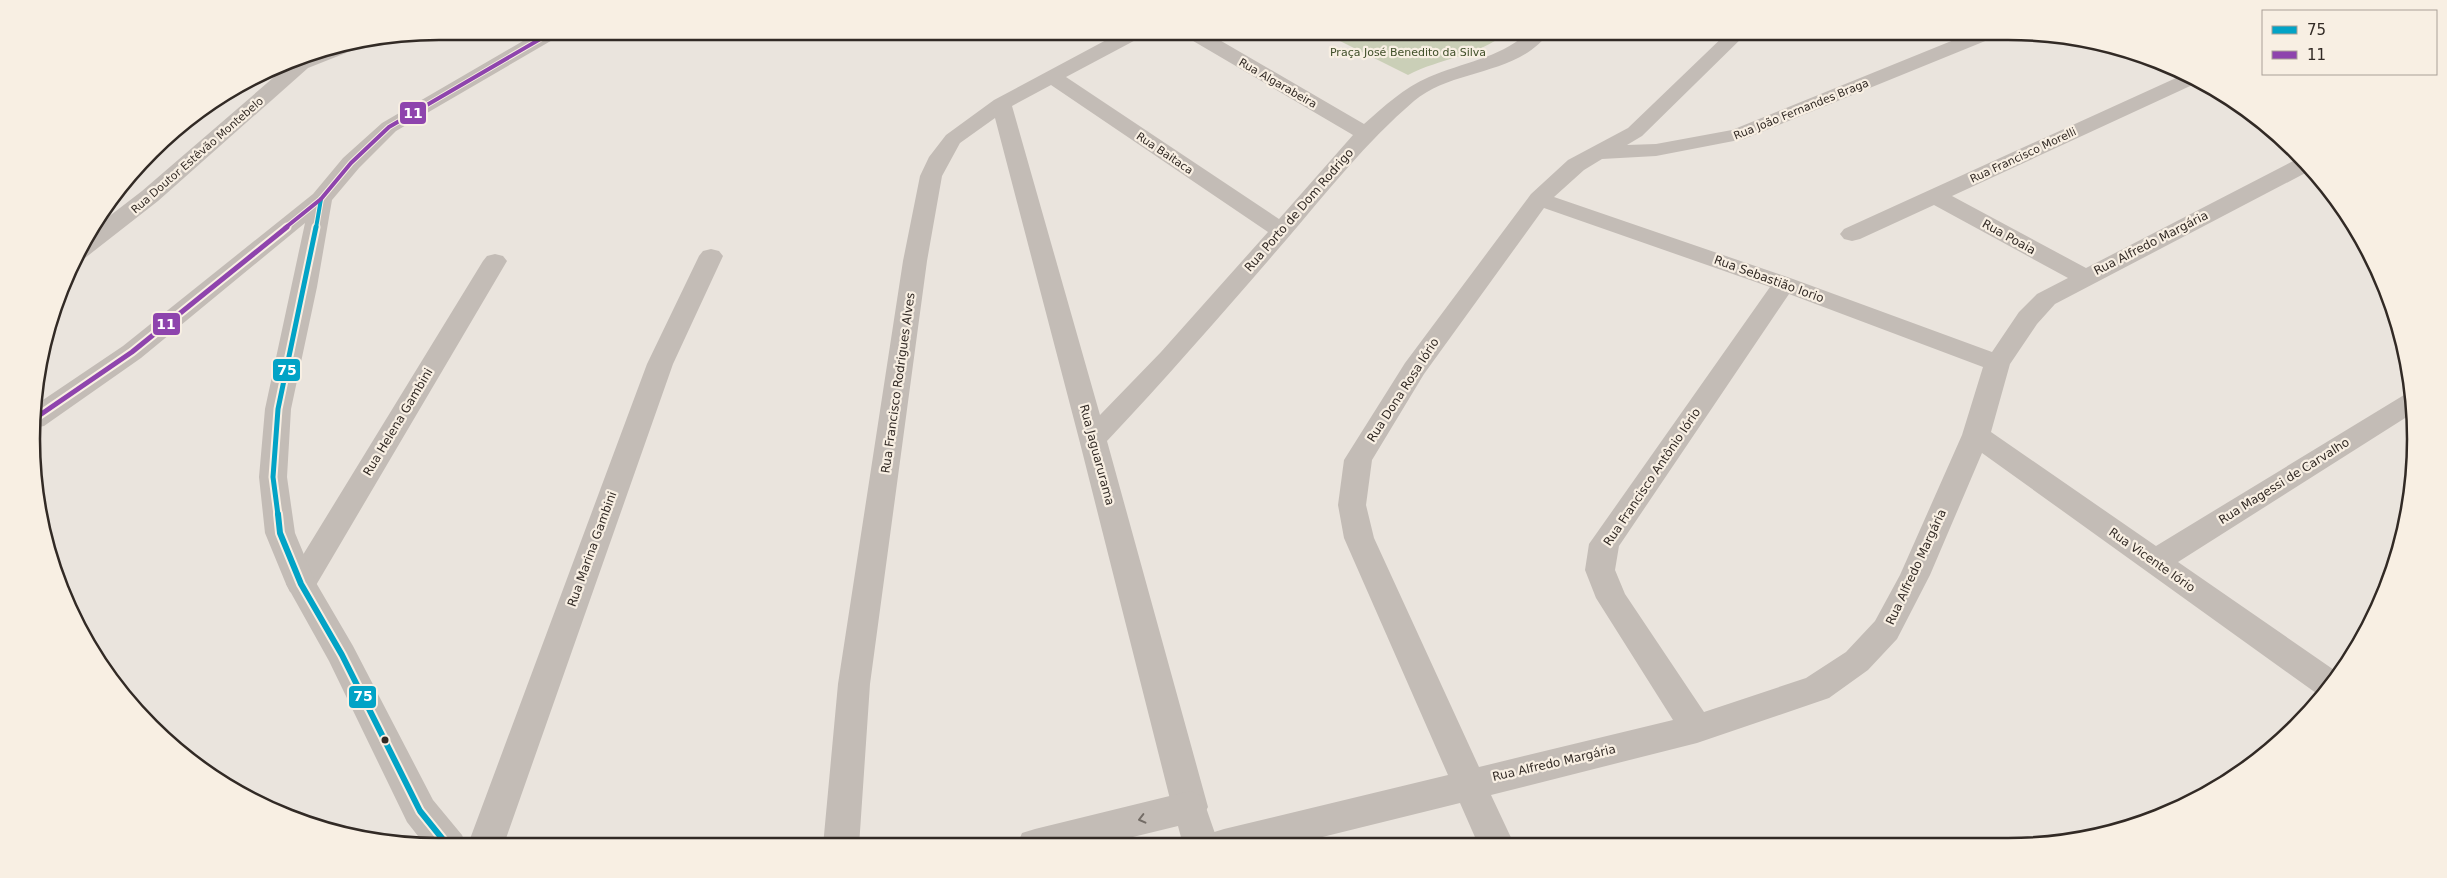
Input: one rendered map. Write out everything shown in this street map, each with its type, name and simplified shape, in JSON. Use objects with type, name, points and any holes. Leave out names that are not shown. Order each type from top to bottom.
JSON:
[{"type":"street","points":[[41,414],[132,352],[251,256],[320,199],[351,163],[389,127],[539,40]]},
{"type":"street","name":"Rua Francisco Rodrigues Alves","points":[[841,838],[854,684],[915,262],[932,176],[940,156],[953,139],[1001,104],[1121,40]]},
{"type":"street","name":"Rua Algarabeira","points":[[1205,40],[1366,134]]},
{"type":"street","name":"Rua Porto de Dom Rodrigo","points":[[1093,439],[1170,358],[1280,230],[1366,134],[1409,95],[1436,81],[1505,57],[1530,40]]},
{"type":"street","name":"Rua Dona Rosa Iório","points":[[1493,838],[1359,538],[1352,505],[1358,460],[1414,370],[1539,199],[1576,165],[1600,154],[1634,132],[1731,40]]},
{"type":"street","name":"Rua João Fernandes Braga","points":[[1600,154],[1656,150],[1737,135],[1971,40]]},
{"type":"street","name":"Rua Doutor Estêvão Montebelo","points":[[92,241],[150,196],[300,65]]},
{"type":"street","name":"Rua Baitaca","points":[[1051,76],[1280,230]]},
{"type":"street","name":"Rua Francisco Morelli","points":[[1852,234],[2185,81]]},
{"type":"street","name":"Rua Jaguarurama","points":[[1001,104],[1093,439],[1199,838]]},
{"type":"street","name":"Rua Alfredo Margária","points":[[1252,838],[1469,783],[1697,729],[1817,688],[1857,661],[1886,630],[1915,575],[1976,435],[1997,363],[2028,318],[2046,299],[2084,277],[2299,167]]},
{"type":"street","name":"Rua Poaia","points":[[1934,196],[2084,277]]},
{"type":"street","points":[[320,199],[308,268],[278,409],[273,477],[280,533],[301,584],[342,654],[420,811],[442,838]]},
{"type":"street","name":"Rua Sebastião Iorio","points":[[1539,199],[1784,284],[1997,363]]},
{"type":"street","points":[[251,256],[281,245],[291,247],[298,252],[308,268]]},
{"type":"street","name":"Rua Marina Gambini","points":[[488,838],[660,364],[711,256]]},
{"type":"street","name":"Rua Helena Gambini","points":[[301,584],[495,261]]},
{"type":"street","name":"Rua Francisco Antônio Iório","points":[[1697,729],[1611,598],[1600,570],[1604,544],[1784,284]]},
{"type":"street","name":"Rua Magessi de Carvalho","points":[[2154,562],[2406,407]]},
{"type":"street","name":"Rua Vicente Iório","points":[[1976,435],[2325,682]]},
{"type":"street","points":[[1067,838],[1190,807]]},
{"type":"green space","name":"Praça José Benedito da Silva","points":[[1338,40],[1496,40],[1471,52],[1420,69],[1408,75]]},
{"type":"transit line","name":"11","points":[[41,414],[132,352],[321,199],[351,163],[389,127],[539,40]]},
{"type":"transit line","name":"75","points":[[321,199],[305,287],[278,409],[273,477],[280,533],[301,584],[342,655],[420,811],[442,838]]}]
